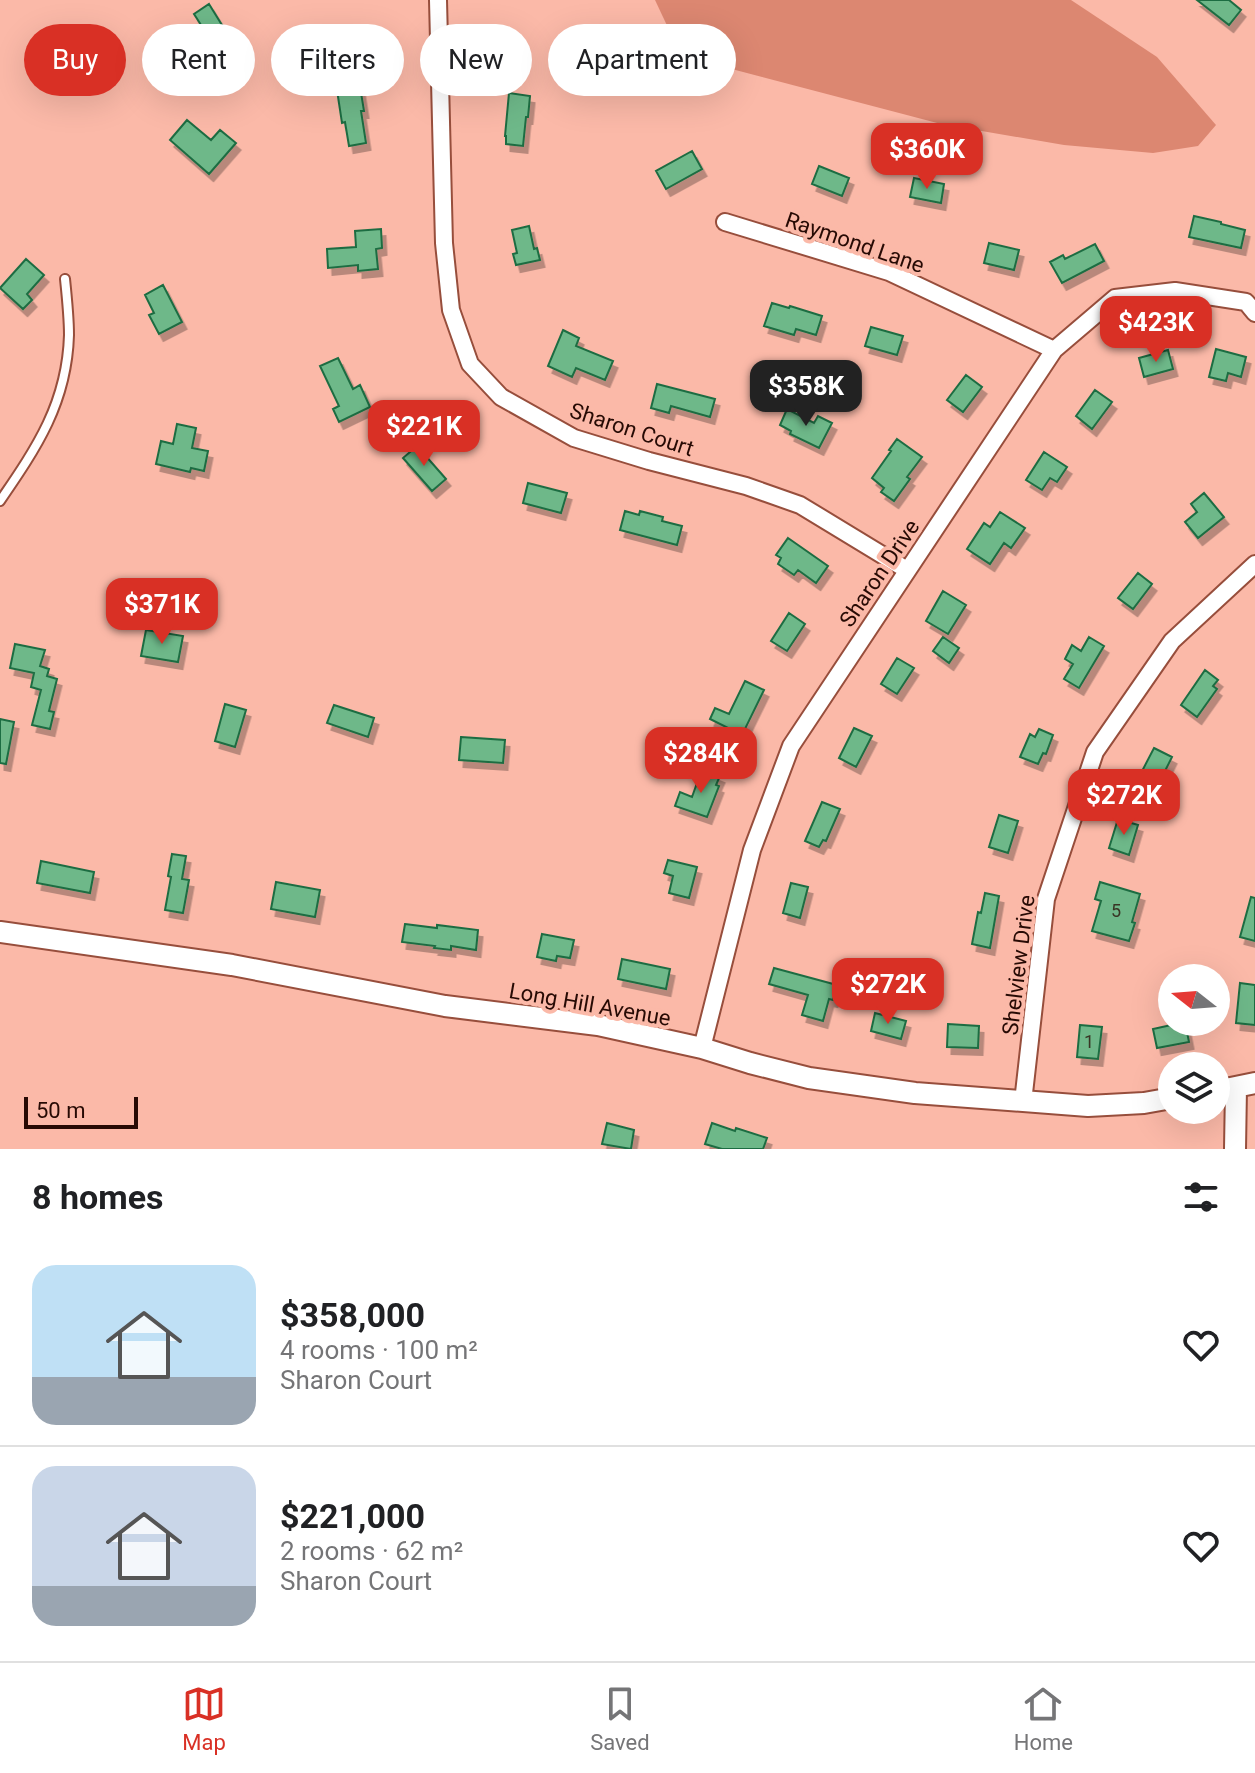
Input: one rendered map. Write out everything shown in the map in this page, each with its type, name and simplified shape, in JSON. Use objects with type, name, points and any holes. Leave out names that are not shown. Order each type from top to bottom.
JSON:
[{"type":"street","name":"Sharon Court","points":[[438,0],[444,243],[451,310],[470,364],[501,397],[574,438],[746,486],[800,505],[907,570]]},
{"type":"street","name":"Raymond Lane","points":[[725,222],[889,272],[1054,350]]},
{"type":"street","name":"Sharon Drive","points":[[702,1048],[752,850],[791,746],[1054,350],[1115,298],[1175,291],[1246,302],[1255,313]]},
{"type":"street","name":"Shelview Drive","points":[[1023,1102],[1046,899],[1095,752],[1172,641],[1255,564]]},
{"type":"street","name":"Long Hill Avenue","points":[[0,932],[232,965],[445,1006],[598,1025],[702,1048],[809,1078],[915,1093],[1023,1102],[1088,1106],[1158,1100]]},
{"type":"street","points":[[1235,1149],[1236,1087]]},
{"type":"lane","points":[[0,501],[45,432],[57,403],[69,338],[65,279]]},
{"type":"shaded area","points":[[655,0],[1071,0],[1157,57],[1216,125],[1198,146],[1153,153],[1064,145],[941,124],[736,70],[736,24],[666,24]]},
{"type":"building","points":[[1197,0],[1229,0],[1241,10],[1229,25]]},
{"type":"building","points":[[209,4],[221,24],[200,24],[194,14]]},
{"type":"building","points":[[338,96],[362,96],[366,143],[349,146],[345,122],[342,123]]},
{"type":"building","points":[[509,96],[530,96],[523,146],[506,144]]},
{"type":"building","points":[[187,120],[211,140],[220,130],[236,143],[209,174],[170,140]]},
{"type":"building","points":[[692,151],[702,169],[666,189],[656,171]]},
{"type":"building","points":[[819,166],[849,178],[842,196],[812,184]]},
{"type":"building","points":[[914,178],[944,184],[941,203],[910,197]]},
{"type":"building","points":[[1194,216],[1245,230],[1241,248],[1189,237]]},
{"type":"building","points":[[529,226],[540,260],[516,265],[512,230]]},
{"type":"building","points":[[381,229],[382,248],[376,249],[378,269],[358,271],[358,265],[328,268],[327,249],[356,247],[355,231]]},
{"type":"building","points":[[989,243],[1019,250],[1014,270],[984,263]]},
{"type":"building","points":[[1095,244],[1104,261],[1062,283],[1050,262],[1063,255],[1065,259]]},
{"type":"building","points":[[26,259],[44,275],[27,294],[32,300],[23,309],[0,288]]},
{"type":"building","points":[[163,285],[182,322],[159,334],[149,315],[154,313],[145,295]]},
{"type":"building","points":[[772,303],[822,316],[816,335],[796,329],[794,335],[764,326]]},
{"type":"building","points":[[871,327],[903,336],[897,355],[865,346]]},
{"type":"building","points":[[563,330],[579,338],[576,346],[613,361],[605,380],[576,368],[572,377],[548,366]]},
{"type":"building","points":[[1216,349],[1246,357],[1241,377],[1228,373],[1226,381],[1209,377]]},
{"type":"building","points":[[1168,350],[1173,369],[1144,377],[1139,358]]},
{"type":"building","points":[[338,358],[353,389],[360,385],[370,407],[339,422],[333,409],[339,406],[320,366]]},
{"type":"building","points":[[966,375],[982,387],[963,412],[947,400]]},
{"type":"building","points":[[657,384],[715,399],[710,417],[671,406],[669,413],[651,408]]},
{"type":"building","points":[[1095,390],[1112,402],[1092,429],[1076,416]]},
{"type":"building","points":[[787,409],[814,423],[818,416],[832,423],[819,448],[790,434],[791,431],[780,425]]},
{"type":"building","points":[[177,424],[196,428],[192,448],[208,451],[204,471],[191,468],[190,472],[156,464],[161,441],[173,444]]},
{"type":"building","points":[[897,439],[922,457],[894,501],[881,492],[884,488],[872,478]]},
{"type":"building","points":[[417,446],[446,479],[432,491],[403,458]]},
{"type":"building","points":[[1044,452],[1067,467],[1057,482],[1050,478],[1042,490],[1026,480]]},
{"type":"building","points":[[528,483],[567,493],[561,513],[523,503]]},
{"type":"building","points":[[1204,493],[1224,517],[1198,538],[1185,522],[1197,512],[1191,504]]},
{"type":"building","points":[[625,511],[663,517],[662,521],[682,526],[677,545],[620,530]]},
{"type":"building","points":[[1000,512],[1025,528],[1011,548],[1004,543],[990,564],[967,549],[984,523],[990,527]]},
{"type":"building","points":[[788,538],[828,566],[816,583],[798,570],[794,575],[778,564],[781,558],[776,555]]},
{"type":"building","points":[[1138,573],[1152,584],[1133,609],[1118,598]]},
{"type":"building","points":[[943,591],[966,605],[948,634],[926,621]]},
{"type":"building","points":[[789,613],[805,624],[787,651],[771,641]]},
{"type":"building","points":[[146,630],[183,636],[178,662],[141,656]]},
{"type":"building","points":[[943,637],[959,648],[949,663],[933,651]]},
{"type":"building","points":[[1089,637],[1104,646],[1079,688],[1064,679],[1073,664],[1065,659],[1072,645],[1081,651]]},
{"type":"building","points":[[15,644],[45,650],[40,666],[49,669],[47,676],[57,679],[49,711],[54,712],[50,729],[32,725],[41,690],[31,687],[34,673],[10,668]]},
{"type":"building","points":[[897,658],[914,668],[897,694],[881,684]]},
{"type":"building","points":[[1205,670],[1218,680],[1213,686],[1217,689],[1197,717],[1181,705]]},
{"type":"building","points":[[745,681],[764,690],[742,735],[710,719],[715,708],[729,714]]},
{"type":"building","points":[[225,704],[246,710],[235,747],[215,741]]},
{"type":"building","points":[[334,705],[374,718],[368,737],[327,723]]},
{"type":"building","points":[[0,719],[14,722],[6,764],[0,763]]},
{"type":"building","points":[[854,728],[872,736],[856,767],[839,758]]},
{"type":"building","points":[[1039,729],[1053,735],[1046,754],[1043,753],[1038,764],[1020,757],[1030,734],[1035,737]]},
{"type":"building","points":[[461,737],[505,740],[503,763],[459,760]]},
{"type":"building","points":[[1154,748],[1172,757],[1158,785],[1140,775]]},
{"type":"building","points":[[702,769],[720,776],[707,817],[675,806],[680,792],[692,797]]},
{"type":"building","points":[[822,802],[840,809],[826,841],[823,840],[819,847],[805,841]]},
{"type":"building","points":[[999,815],[1018,821],[1008,853],[989,847]]},
{"type":"building","points":[[1118,819],[1138,825],[1129,855],[1109,848]]},
{"type":"building","points":[[172,854],[186,856],[182,879],[189,880],[183,913],[165,910]]},
{"type":"building","points":[[668,860],[697,867],[689,898],[669,893],[673,876],[664,873]]},
{"type":"building","points":[[41,861],[94,872],[90,893],[37,883]]},
{"type":"building","points":[[276,882],[320,890],[315,917],[271,909]]},
{"type":"building","points":[[1100,882],[1140,894],[1129,941],[1092,931],[1101,901],[1095,899]]},
{"type":"building","points":[[791,883],[808,887],[800,918],[783,913]]},
{"type":"building","points":[[985,893],[999,896],[990,948],[972,944]]},
{"type":"building","points":[[1251,897],[1255,898],[1255,941],[1240,937]]},
{"type":"building","points":[[405,924],[478,930],[476,950],[451,946],[451,950],[402,942]]},
{"type":"building","points":[[542,934],[574,940],[570,958],[557,956],[556,961],[537,957]]},
{"type":"building","points":[[622,959],[670,969],[666,989],[618,979]]},
{"type":"building","points":[[774,968],[837,985],[823,1021],[802,1015],[808,995],[769,984]]},
{"type":"building","points":[[1240,983],[1255,985],[1255,1025],[1236,1023]]},
{"type":"building","points":[[875,1013],[906,1021],[901,1039],[871,1031]]},
{"type":"building","points":[[948,1024],[979,1026],[978,1048],[947,1047]]},
{"type":"building","points":[[1080,1025],[1102,1027],[1098,1059],[1077,1057]]},
{"type":"building","points":[[1158,1028],[1158,1036],[1188,1036],[1189,1042],[1157,1048],[1153,1029]]},
{"type":"building","points":[[607,1123],[634,1130],[631,1149],[602,1144]]},
{"type":"building","points":[[712,1123],[767,1138],[763,1149],[722,1149],[705,1144]]}]
